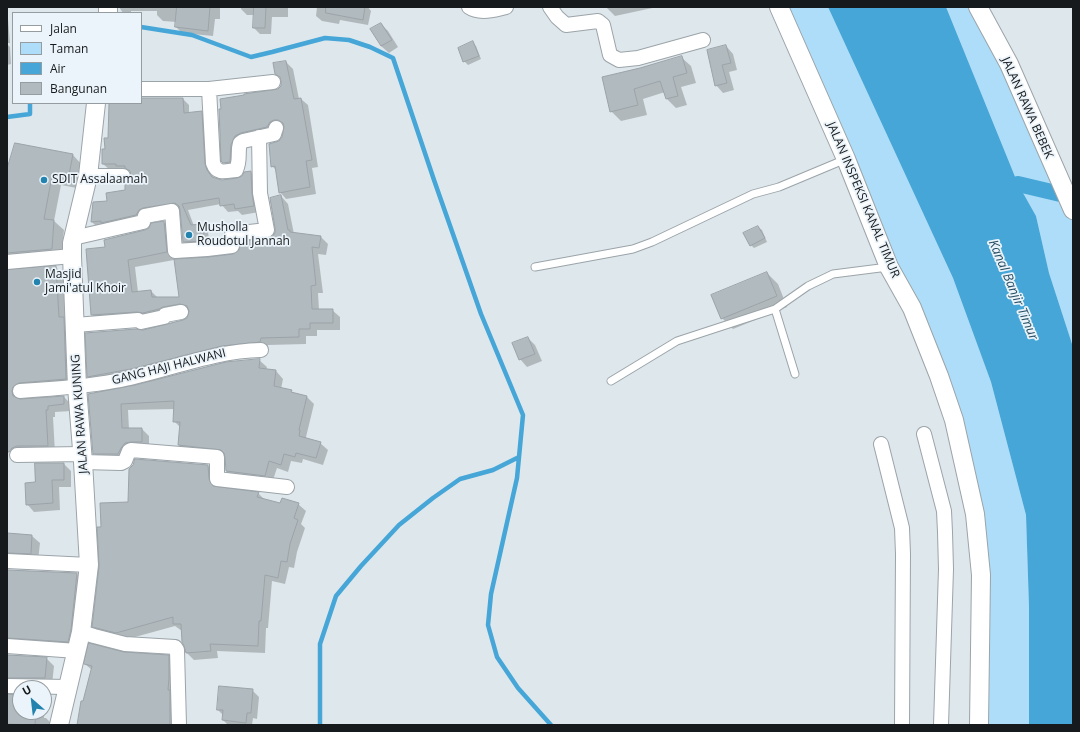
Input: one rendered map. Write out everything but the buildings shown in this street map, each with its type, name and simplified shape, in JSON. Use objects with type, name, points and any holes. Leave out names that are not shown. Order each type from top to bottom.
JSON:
[{"type":"street","points":[[469,7],[478,11],[506,7]]},
{"type":"street","points":[[550,7],[557,17],[566,25],[598,21],[603,25],[610,55],[619,60],[638,58],[703,40]]},
{"type":"street","name":"JALAN INSPEKSI KANAL TIMUR","points":[[779,7],[846,159],[889,267],[912,308],[939,376],[954,420],[975,514],[981,575],[979,725]]},
{"type":"street","name":"JALAN RAWA BEBEK","points":[[978,7],[1009,64],[1073,210]]},
{"type":"street","points":[[142,89],[209,89],[273,82]]},
{"type":"street","points":[[209,89],[213,163],[215,169],[218,171],[224,172],[236,170],[240,159],[238,147],[240,143],[274,134],[276,128]]},
{"type":"street","name":"JALAN RAWA KUNING","points":[[59,725],[81,632],[89,565],[83,458],[77,387],[72,247],[88,176],[96,104]]},
{"type":"street","points":[[7,262],[72,247],[144,222],[144,216],[172,211],[175,251],[232,246],[232,234],[267,230],[260,193],[259,137]]},
{"type":"street","points":[[88,176],[123,176]]},
{"type":"street","points":[[75,325],[138,320],[141,322],[181,312]]},
{"type":"street","name":"GANG HAJI HALWANI","points":[[20,391],[77,387],[115,381],[222,354],[243,350],[261,350]]},
{"type":"street","points":[[924,434],[944,511],[946,569],[941,725]]},
{"type":"street","points":[[881,444],[902,528],[902,725]]},
{"type":"street","points":[[17,455],[83,458],[121,463],[125,461],[130,451],[218,457],[217,479],[287,488]]},
{"type":"street","points":[[7,561],[89,565]]},
{"type":"street","points":[[81,632],[125,644],[175,647],[179,725]]},
{"type":"street","points":[[7,646],[77,652]]},
{"type":"street","points":[[7,686],[68,687]]},
{"type":"lane","points":[[535,267],[633,249],[652,242],[753,194],[779,186],[846,159]]},
{"type":"lane","points":[[611,381],[677,341],[775,309],[808,286],[833,274],[889,267]]},
{"type":"lane","points":[[775,309],[795,374]]},
{"type":"green space","points":[[779,7],[828,7],[953,278],[991,382],[1026,515],[1029,607],[1029,725],[979,725],[981,575],[944,390]]},
{"type":"green space","points":[[946,7],[978,7],[1073,209],[1073,347],[1049,273],[1036,216],[1018,184]]},
{"type":"water","name":"Kanal Banjir Timur","points":[[828,7],[946,7],[1018,184],[1036,216],[1049,273],[1073,347],[1073,725],[1029,725],[1029,607],[1026,515],[991,382],[953,278]]},
{"type":"waterway","points":[[142,27],[192,35],[251,57],[325,38],[349,40],[370,47],[393,58],[481,314],[523,415],[517,478],[491,594],[488,625],[497,657],[518,688],[551,725]]},
{"type":"waterway","points":[[7,117],[30,114],[30,104]]},
{"type":"waterway","points":[[1018,184],[1073,197]]},
{"type":"waterway","points":[[320,725],[320,644],[336,596],[361,566],[399,525],[433,498],[460,479],[493,470],[519,457]]},
{"type":"place","name":"SDIT Assalaamah","points":[[44,180]]},
{"type":"place","name":"Musholla Roudotul Jannah","points":[[189,235]]},
{"type":"place","name":"Masjid Jami'atul Khoir","points":[[37,282]]}]
